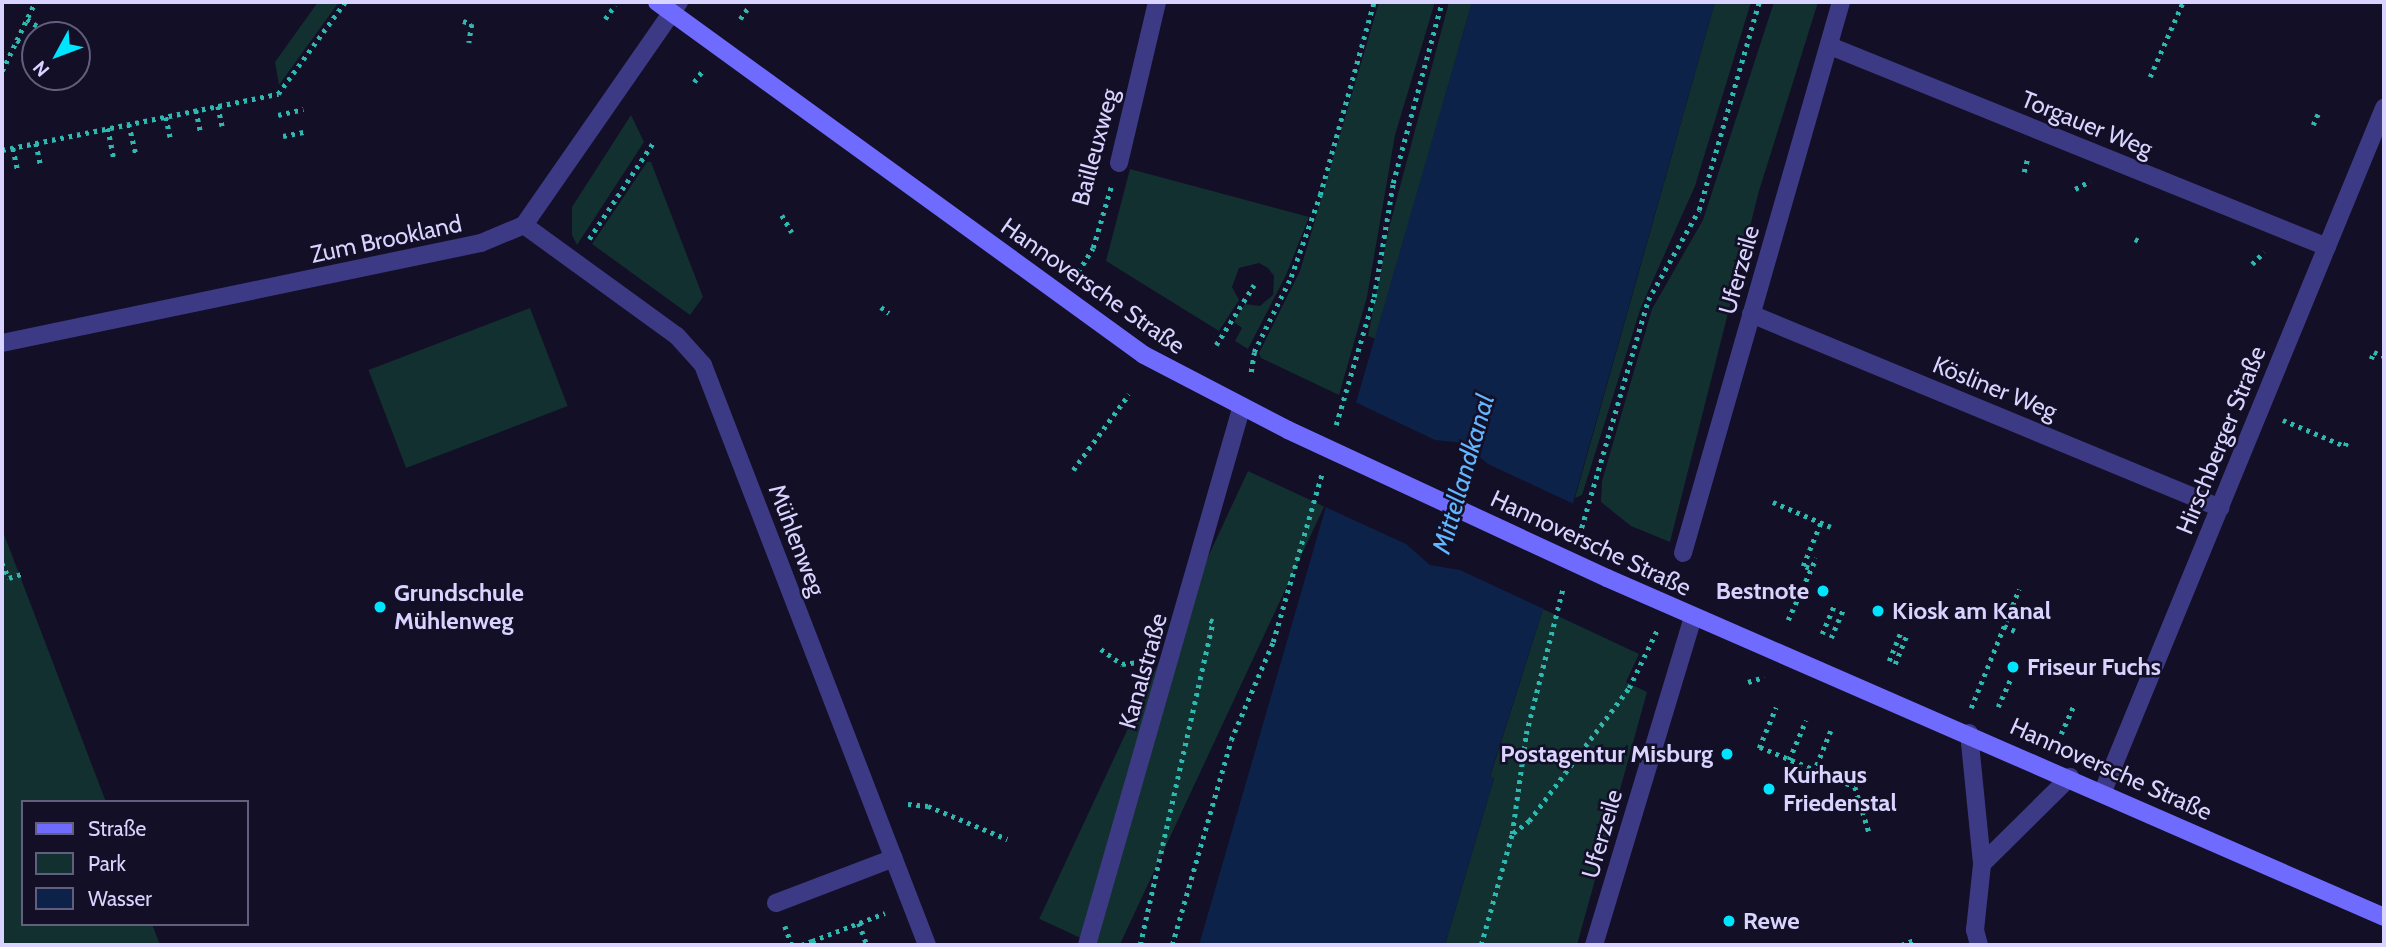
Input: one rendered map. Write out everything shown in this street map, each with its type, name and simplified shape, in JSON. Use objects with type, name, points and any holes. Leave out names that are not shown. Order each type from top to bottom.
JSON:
[{"type":"main road","name":"Hannoversche Straße","points":[[669,5],[1062,297],[1156,362],[1241,409],[1693,617],[2104,791],[2384,917]]},
{"type":"street","name":"Bailleuxweg","points":[[1119,163],[1157,2]]},
{"type":"street","name":"Uferzeile","points":[[1683,553],[1842,2]]},
{"type":"street","points":[[524,225],[669,5]]},
{"type":"street","name":"Torgauer Weg","points":[[1830,46],[2327,247]]},
{"type":"street","name":"Hirschberger Straße","points":[[2104,791],[2384,108]]},
{"type":"street","name":"Zum Brookland","points":[[2,344],[481,243],[524,225]]},
{"type":"street","name":"Mühlenweg","points":[[524,225],[677,336],[703,365],[927,945]]},
{"type":"street","name":"Kösliner Weg","points":[[1751,314],[2220,508]]},
{"type":"street","name":"Kanalstraße","points":[[1087,945],[1187,607],[1241,409]]},
{"type":"street","name":"Uferzeile","points":[[1594,945],[1693,617]]},
{"type":"street","points":[[1969,733],[1982,863],[1975,930],[1979,945]]},
{"type":"street","points":[[1982,863],[2070,777]]},
{"type":"street","points":[[776,903],[894,858]]},
{"type":"path","points":[[2,71],[35,2]]},
{"type":"path","points":[[2,150],[278,94],[345,2]]},
{"type":"path","points":[[1251,372],[1254,352],[1291,277],[1320,195],[1374,2]]},
{"type":"path","points":[[1589,505],[1648,300],[1699,210],[1759,2]]},
{"type":"path","points":[[2151,77],[2183,2]]},
{"type":"path","points":[[605,19],[615,5]]},
{"type":"path","points":[[740,19],[748,8]]},
{"type":"path","points":[[463,21],[472,24],[468,43]]},
{"type":"path","points":[[17,40],[21,43]]},
{"type":"path","points":[[694,82],[703,70]]},
{"type":"path","points":[[218,106],[223,129]]},
{"type":"path","points":[[278,115],[303,109]]},
{"type":"path","points":[[196,110],[201,134]]},
{"type":"path","points":[[2314,125],[2318,114]]},
{"type":"path","points":[[166,117],[171,140]]},
{"type":"path","points":[[130,124],[136,154]]},
{"type":"path","points":[[108,128],[114,159]]},
{"type":"path","points":[[283,136],[308,131]]},
{"type":"path","points":[[36,143],[41,166]]},
{"type":"path","points":[[584,246],[653,143]]},
{"type":"path","points":[[13,148],[18,171]]},
{"type":"path","name":"Bailleuxweg","points":[[1062,297],[1093,248],[1119,163]]},
{"type":"path","points":[[2075,189],[2086,184]]},
{"type":"path","points":[[782,215],[792,232]]},
{"type":"path","points":[[2134,239],[2141,242]]},
{"type":"path","points":[[2252,264],[2265,251]]},
{"type":"path","points":[[1216,345],[1254,285]]},
{"type":"path","points":[[881,307],[889,313]]},
{"type":"path","points":[[2371,359],[2374,352],[2384,356]]},
{"type":"path","points":[[1073,470],[1129,394]]},
{"type":"path","points":[[2278,418],[2345,446],[2347,441]]},
{"type":"path","points":[[1773,502],[1831,527]]},
{"type":"path","points":[[1810,568],[1803,566],[1821,522]]},
{"type":"path","points":[[1788,620],[1816,558]]},
{"type":"path","points":[[2,563],[9,579],[24,573]]},
{"type":"path","points":[[1969,733],[1971,703],[2019,589]]},
{"type":"path","points":[[1822,634],[1835,604]]},
{"type":"path","points":[[1140,945],[1213,622],[1187,607]]},
{"type":"path","points":[[1832,638],[1844,608]]},
{"type":"path","points":[[1481,945],[1512,834],[1526,734],[1552,621]]},
{"type":"path","points":[[2004,626],[2015,631]]},
{"type":"path","points":[[1901,632],[1892,663],[1907,635]]},
{"type":"path","points":[[1512,834],[1530,821],[1629,688],[1654,639]]},
{"type":"path","points":[[1101,649],[1122,664],[1145,661]]},
{"type":"path","points":[[1998,707],[2011,678]]},
{"type":"path","points":[[2061,734],[2074,705]]},
{"type":"path","points":[[1776,707],[1760,748],[1855,787],[1869,832]]},
{"type":"path","points":[[1790,760],[1806,720]]},
{"type":"path","points":[[1815,770],[1831,731]]},
{"type":"path","points":[[908,804],[928,806],[1007,839]]},
{"type":"path","points":[[801,945],[886,913]]},
{"type":"path","points":[[859,923],[867,945]]},
{"type":"path","points":[[1901,945],[1914,940]]},
{"type":"green space","points":[[318,2],[339,2],[279,85],[275,62]]},
{"type":"green space","points":[[1379,2],[1435,2],[1395,135],[1367,297],[1339,395],[1261,358],[1259,353],[1300,271]]},
{"type":"green space","points":[[1449,2],[1472,2],[1376,339],[1368,336],[1389,228]]},
{"type":"green space","points":[[1715,2],[1751,2],[1695,186],[1641,307],[1582,495],[1575,498]]},
{"type":"green space","points":[[1774,2],[1818,2],[1759,191],[1670,542],[1631,526],[1601,502],[1602,481],[1652,309],[1703,220]]},
{"type":"green space","points":[[631,115],[644,142],[577,245],[572,235],[572,207]]},
{"type":"green space","points":[[647,162],[651,162],[703,297],[690,315],[592,244]]},
{"type":"green space","points":[[1130,169],[1309,217],[1286,275],[1248,349],[1235,341],[1242,328],[1234,322],[1245,304],[1260,306],[1273,295],[1274,276],[1268,268],[1259,263],[1239,268],[1232,287],[1239,300],[1219,331],[1106,261]]},
{"type":"green space","points":[[530,308],[568,406],[406,468],[368,370]]},
{"type":"green space","points":[[1248,471],[1324,506],[1120,945],[1096,945],[1039,919]]},
{"type":"green space","points":[[2,529],[105,800],[21,800],[21,926],[153,926],[160,945],[2,945]]},
{"type":"green space","points":[[1543,609],[1639,654],[1626,682],[1647,692],[1577,945],[1445,945],[1494,778],[1490,777]]},
{"type":"water","name":"Mittellandkanal","points":[[1472,2],[1715,2],[1543,609],[1490,776],[1494,778],[1445,945],[1199,945]]},
{"type":"pier","points":[[1353,401],[1435,440],[1463,443],[1488,464],[1576,505],[1546,610],[1460,570],[1430,565],[1406,544],[1321,505]]},
{"type":"place","name":"Bestnote","points":[[1823,591]]},
{"type":"place","name":"Grundschule Mühlenweg","points":[[380,607]]},
{"type":"place","name":"Kiosk am Kanal","points":[[1878,611]]},
{"type":"place","name":"Friseur Fuchs","points":[[2013,667]]},
{"type":"place","name":"Postagentur Misburg","points":[[1727,754]]},
{"type":"place","name":"Kurhaus Friedenstal","points":[[1769,789]]},
{"type":"place","name":"Rewe","points":[[1729,921]]}]
